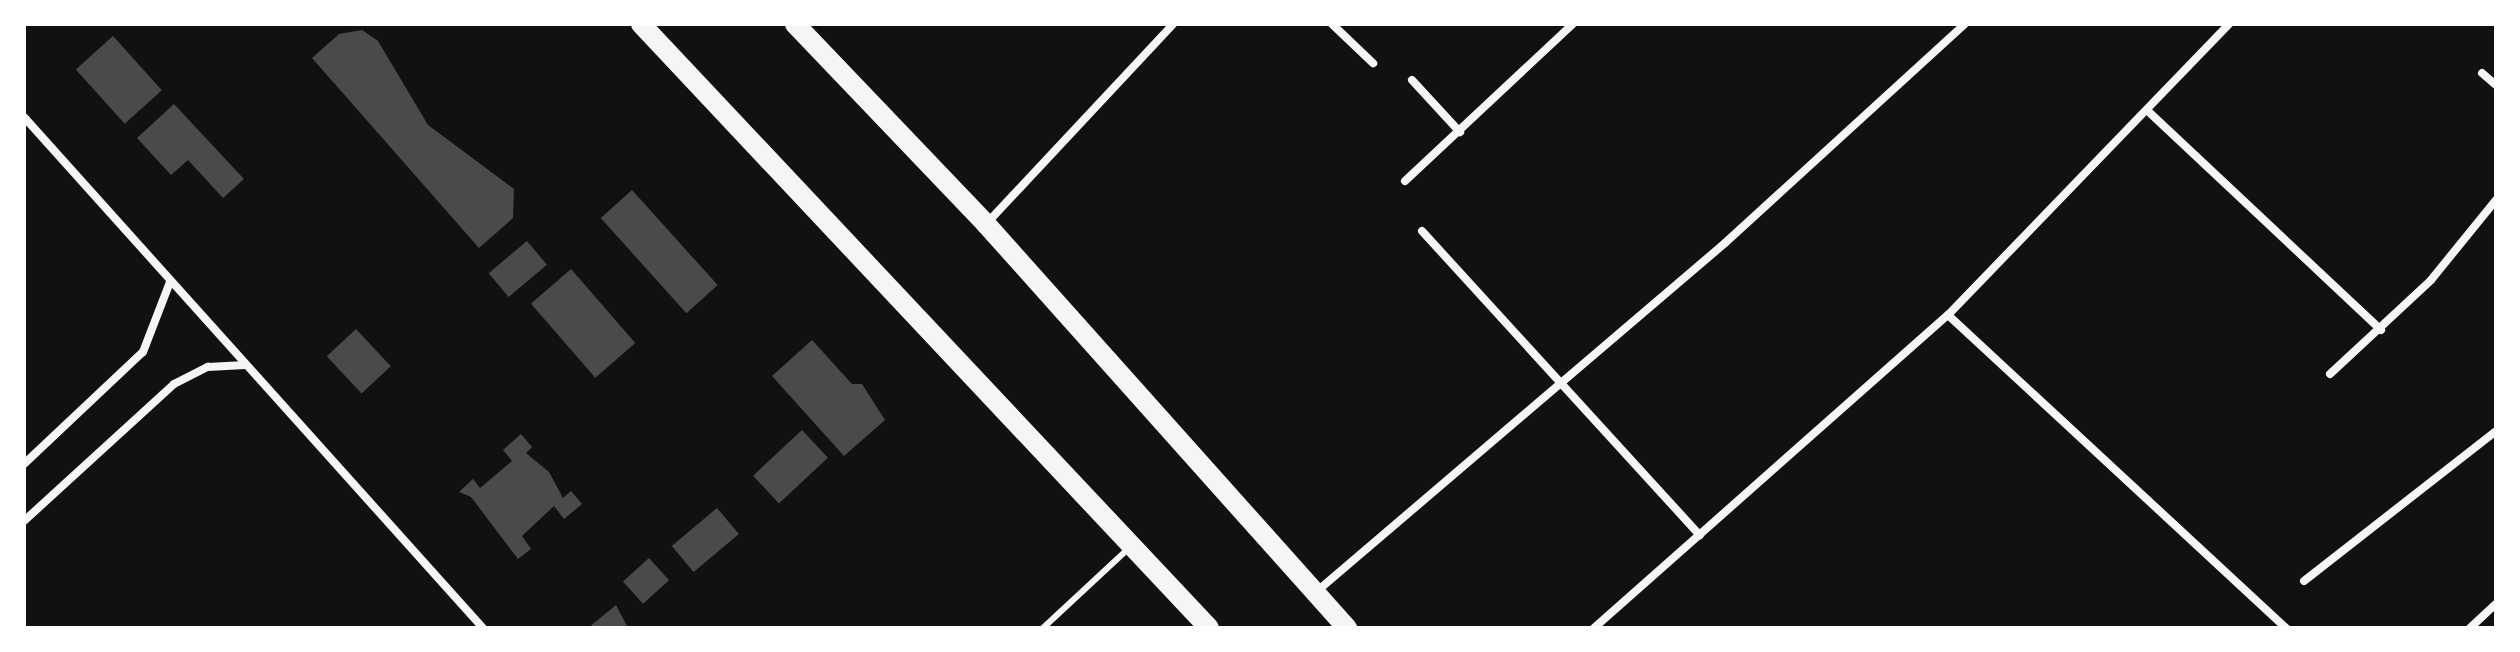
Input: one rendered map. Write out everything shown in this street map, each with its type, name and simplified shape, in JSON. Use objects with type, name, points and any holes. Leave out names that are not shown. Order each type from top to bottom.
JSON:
[{"type":"main road","points":[[641,24],[1209,628]]},
{"type":"main road","points":[[795,24],[986,224],[1347,628]]},
{"type":"street","points":[[986,224],[1173,24]]},
{"type":"street","points":[[1332,24],[1373,63]]},
{"type":"street","points":[[1405,181],[1573,24]]},
{"type":"street","points":[[1315,593],[1562,385],[1965,24]]},
{"type":"street","points":[[1594,628],[1948,315],[2150,113],[2229,24]]},
{"type":"street","points":[[2482,73],[2496,85]]},
{"type":"street","points":[[1412,80],[1460,132]]},
{"type":"street","points":[[2150,113],[2381,330]]},
{"type":"street","points":[[24,117],[483,628]]},
{"type":"street","points":[[2330,374],[2381,330],[2496,200]]},
{"type":"street","points":[[1422,231],[1700,535]]},
{"type":"street","points":[[24,464],[143,352],[170,282]]},
{"type":"street","points":[[1948,315],[2286,628]]},
{"type":"street","points":[[24,521],[174,384],[208,367],[245,365]]},
{"type":"street","points":[[2304,581],[2496,431]]},
{"type":"street","points":[[2470,628],[2496,604]]},
{"type":"lane","points":[[1043,628],[1133,544]]},
{"type":"building","points":[[362,30],[378,41],[428,125],[514,189],[513,218],[479,248],[312,58],[339,34]]},
{"type":"building","points":[[113,36],[162,90],[125,124],[76,69]]},
{"type":"building","points":[[174,104],[244,179],[223,198],[188,160],[171,175],[137,138]]},
{"type":"building","points":[[632,190],[718,285],[686,313],[601,218]]},
{"type":"building","points":[[527,241],[547,265],[509,297],[489,273]]},
{"type":"building","points":[[571,269],[635,343],[595,378],[531,304]]},
{"type":"building","points":[[356,329],[391,366],[362,394],[327,356]]},
{"type":"building","points":[[812,340],[852,384],[862,384],[885,420],[844,456],[772,376]]},
{"type":"building","points":[[802,430],[828,458],[779,503],[753,476]]},
{"type":"building","points":[[521,434],[532,447],[526,453],[549,472],[563,498],[571,491],[582,504],[564,519],[554,506],[522,536],[531,549],[518,559],[471,497],[459,492],[473,479],[480,488],[512,461],[503,450]]},
{"type":"building","points":[[717,508],[739,534],[694,572],[672,546]]},
{"type":"building","points":[[649,558],[669,580],[643,604],[623,581]]},
{"type":"building","points":[[616,605],[628,628],[588,628]]}]
